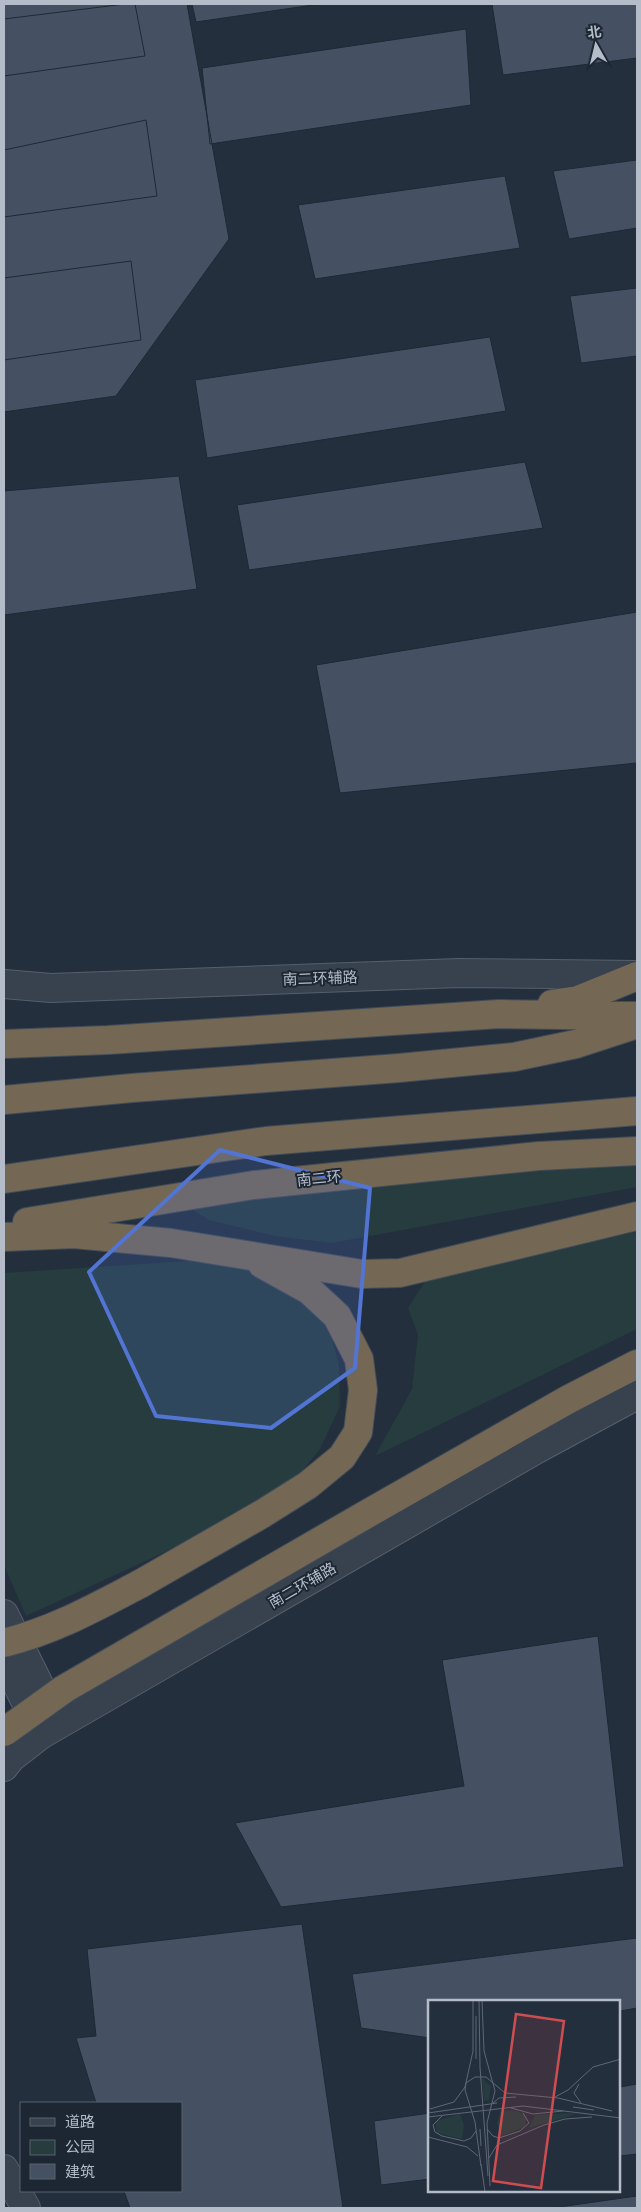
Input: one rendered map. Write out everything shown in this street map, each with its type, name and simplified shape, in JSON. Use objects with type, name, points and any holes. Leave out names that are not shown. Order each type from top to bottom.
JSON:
[{"type":"highway","points":[[499,1014],[578,1000],[637,975]]},
{"type":"highway","points":[[4,1044],[99,1041],[499,1014],[637,1016]]},
{"type":"highway","points":[[4,1100],[514,1057],[576,1044],[637,1024]]},
{"type":"highway","points":[[4,1180],[266,1142],[637,1111]]},
{"type":"highway","name":"南二环","points":[[4,1226],[254,1184],[539,1156],[637,1151]]},
{"type":"highway","points":[[4,1237],[74,1234],[171,1243],[362,1274],[400,1273],[637,1216]]},
{"type":"highway","points":[[4,1643],[38,1634],[86,1613],[262,1514],[308,1485],[342,1457],[358,1432],[363,1390],[359,1359],[337,1316],[309,1290],[248,1256]]},
{"type":"highway","points":[[4,1732],[64,1690],[569,1399],[637,1364]]},
{"type":"street","name":"南二环辅路","points":[[4,984],[51,988],[459,973],[637,975]]},
{"type":"street","name":"南二环辅路","points":[[4,1767],[11,1758],[51,1730],[537,1449],[637,1394]]},
{"type":"street","points":[[4,1614],[51,1730]]},
{"type":"street","points":[[4,1658],[51,1730]]},
{"type":"street","points":[[4,2169],[26,2208]]},
{"type":"street","points":[[4,2190],[8,2208]]},
{"type":"highlighted area","points":[[220,1150],[370,1188],[355,1368],[271,1428],[156,1416],[89,1272]]},
{"type":"green space","points":[[637,1159],[637,1187],[332,1243],[274,1236],[209,1220],[190,1208],[212,1194]]},
{"type":"green space","points":[[637,1232],[637,1329],[375,1456],[412,1389],[418,1335],[408,1308],[428,1277]]},
{"type":"green space","points":[[202,1260],[262,1273],[326,1317],[339,1365],[340,1406],[320,1449],[280,1499],[26,1616],[4,1565],[4,1273]]},
{"type":"building","points":[[4,4],[187,4],[229,239],[116,396],[4,412]]},
{"type":"building","points":[[135,4],[145,56],[4,76],[4,19]]},
{"type":"building","points":[[192,4],[320,4],[196,22]]},
{"type":"building","points":[[492,4],[637,4],[637,58],[503,75]]},
{"type":"building","points":[[466,29],[471,105],[210,144],[202,68]]},
{"type":"building","points":[[146,120],[157,196],[4,217],[4,150]]},
{"type":"building","points":[[637,160],[637,228],[569,239],[553,171]]},
{"type":"building","points":[[505,176],[520,248],[315,279],[298,205]]},
{"type":"building","points":[[131,261],[141,340],[4,360],[4,278]]},
{"type":"building","points":[[637,288],[637,356],[581,363],[570,296]]},
{"type":"building","points":[[490,337],[506,411],[207,458],[195,380]]},
{"type":"building","points":[[525,462],[543,528],[249,570],[237,505]]},
{"type":"building","points":[[179,476],[197,589],[4,615],[4,491]]},
{"type":"building","points":[[637,612],[637,763],[340,793],[316,665]]},
{"type":"building","points":[[598,1636],[624,1867],[281,1907],[235,1823],[464,1786],[442,1660]]},
{"type":"building","points":[[302,1924],[343,2208],[130,2208],[124,2192],[182,2192],[182,2102],[96,2102],[76,2038],[96,2036],[87,1949]]},
{"type":"building","points":[[637,1938],[637,2008],[621,2011],[621,2000],[428,2000],[428,2038],[361,2028],[352,1974]]},
{"type":"building","points":[[637,2084],[637,2154],[621,2156],[621,2087]]},
{"type":"building","points":[[428,2113],[428,2179],[381,2185],[374,2121]]},
{"type":"building","points":[[637,2196],[637,2208],[552,2208]]}]
